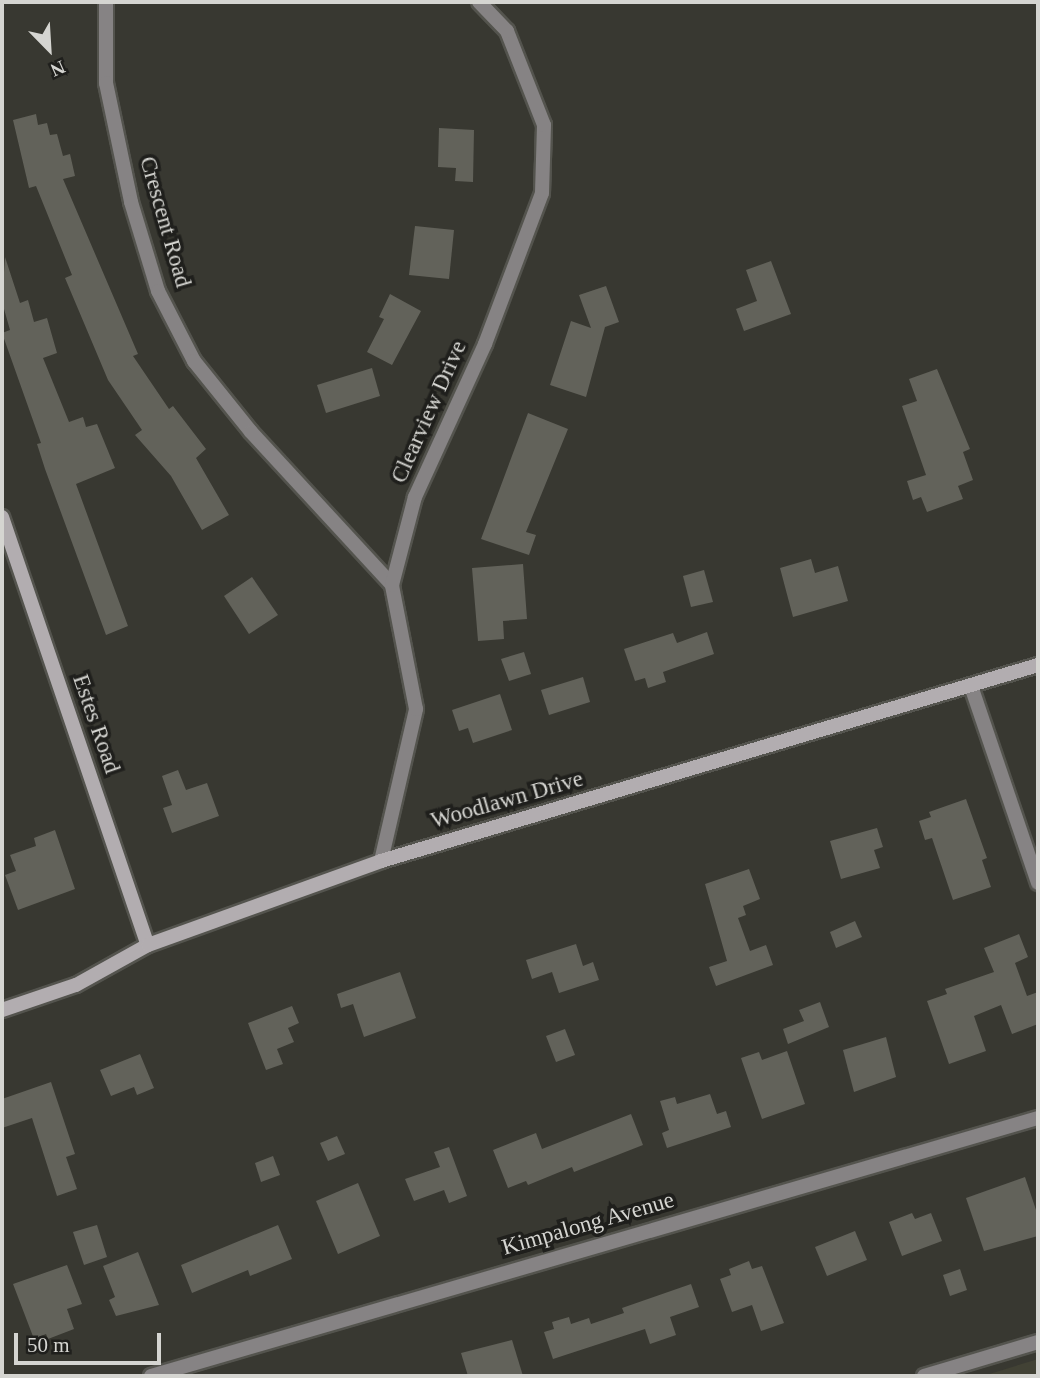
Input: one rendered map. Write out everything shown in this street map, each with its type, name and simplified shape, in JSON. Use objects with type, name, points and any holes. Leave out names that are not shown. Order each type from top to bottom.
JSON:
[{"type":"main road","name":"Estes Road","points":[[2,517],[148,945]]},
{"type":"main road","name":"Woodlawn Drive","points":[[2,1010],[76,985],[148,945],[381,861],[1038,665]]},
{"type":"street","name":"Crescent Road","points":[[106,2],[106,83],[131,202],[158,291],[194,361],[251,432],[392,585]]},
{"type":"street","name":"Clearview Drive","points":[[381,861],[415,709],[392,585],[415,497],[485,344],[542,193],[544,125],[506,31],[479,2]]},
{"type":"street","points":[[971,686],[1038,883]]},
{"type":"street","name":"Kimpalong Avenue","points":[[150,1376],[1038,1118]]},
{"type":"street","points":[[924,1376],[1038,1342]]},
{"type":"shaded area","points":[[1038,1359],[1038,1376],[983,1376]]},
{"type":"building","points":[[36,114],[38,125],[47,123],[50,135],[57,134],[63,156],[70,154],[75,176],[63,179],[138,354],[133,356],[169,409],[173,406],[206,449],[196,458],[229,515],[202,530],[171,476],[135,435],[142,430],[108,380],[65,278],[72,275],[36,186],[29,188],[13,120]]},
{"type":"building","points":[[439,128],[474,130],[473,182],[455,181],[456,168],[438,167]]},
{"type":"building","points":[[415,226],[454,230],[449,279],[409,275]]},
{"type":"building","points":[[5,257],[20,303],[28,300],[34,322],[47,318],[57,353],[43,358],[69,422],[83,417],[86,427],[97,424],[115,468],[76,484],[128,626],[106,635],[45,469],[37,444],[41,443],[2,333],[10,330],[2,302]]},
{"type":"building","points":[[771,261],[791,314],[744,331],[736,309],[757,301],[746,270]]},
{"type":"building","points":[[606,286],[619,322],[605,327],[586,397],[550,385],[571,321],[591,328],[579,295]]},
{"type":"building","points":[[390,294],[421,311],[392,365],[367,352],[384,319],[379,317]]},
{"type":"building","points":[[372,368],[380,396],[326,413],[317,385]]},
{"type":"building","points":[[937,369],[970,449],[963,452],[973,480],[958,486],[963,499],[927,512],[921,497],[913,500],[907,481],[926,475],[902,406],[917,401],[909,379]]},
{"type":"building","points":[[528,413],[568,429],[526,532],[536,535],[529,555],[481,539]]},
{"type":"building","points":[[811,559],[815,573],[838,566],[848,601],[793,617],[780,568]]},
{"type":"building","points":[[523,564],[527,619],[503,621],[504,639],[478,641],[472,568]]},
{"type":"building","points":[[704,570],[713,602],[691,607],[683,576]]},
{"type":"building","points":[[252,577],[278,615],[249,634],[224,596]]},
{"type":"building","points":[[707,632],[714,654],[663,672],[666,682],[648,688],[645,678],[635,681],[624,649],[673,633],[677,643]]},
{"type":"building","points":[[524,652],[531,674],[509,681],[501,659]]},
{"type":"building","points":[[583,677],[590,702],[549,715],[541,690]]},
{"type":"building","points":[[500,694],[512,730],[473,743],[468,728],[459,731],[452,710]]},
{"type":"building","points":[[178,770],[186,790],[207,783],[219,816],[172,833],[163,808],[172,805],[162,776]]},
{"type":"building","points":[[966,799],[987,858],[982,860],[991,887],[953,900],[932,838],[925,840],[919,821],[931,817],[929,812]]},
{"type":"building","points":[[877,828],[883,847],[874,850],[880,868],[841,879],[830,841]]},
{"type":"building","points":[[55,830],[75,889],[18,910],[5,875],[16,871],[10,855],[36,846],[34,838]]},
{"type":"building","points":[[749,869],[760,899],[743,906],[746,915],[738,918],[750,951],[766,945],[773,965],[716,986],[709,967],[727,961],[705,884]]},
{"type":"building","points":[[855,921],[862,937],[836,948],[830,932]]},
{"type":"building","points":[[1019,934],[1028,957],[1015,963],[1027,996],[1038,992],[1038,1024],[1012,1034],[1001,1005],[974,1016],[986,1051],[949,1064],[927,1001],[947,994],[945,989],[994,972],[984,948]]},
{"type":"building","points":[[576,944],[583,966],[593,962],[599,980],[559,993],[552,972],[532,979],[526,960]]},
{"type":"building","points":[[400,972],[416,1018],[364,1037],[353,1004],[341,1008],[337,994]]},
{"type":"building","points":[[820,1002],[829,1027],[788,1044],[783,1029],[804,1021],[799,1010]]},
{"type":"building","points":[[292,1006],[299,1023],[288,1028],[294,1042],[277,1049],[283,1064],[266,1070],[248,1023]]},
{"type":"building","points":[[565,1029],[575,1055],[556,1062],[546,1036]]},
{"type":"building","points":[[886,1037],[896,1077],[854,1092],[843,1050]]},
{"type":"building","points":[[787,1051],[805,1104],[762,1119],[741,1058],[759,1052],[762,1060]]},
{"type":"building","points":[[140,1054],[154,1088],[137,1095],[134,1087],[111,1096],[100,1070]]},
{"type":"building","points":[[51,1082],[75,1154],[66,1157],[77,1189],[57,1196],[32,1118],[2,1128],[2,1099]]},
{"type":"building","points":[[710,1094],[717,1114],[726,1111],[731,1127],[667,1148],[662,1133],[669,1130],[660,1101],[675,1097],[677,1104]]},
{"type":"building","points":[[631,1114],[643,1145],[574,1172],[572,1167],[528,1185],[526,1181],[508,1188],[493,1150],[536,1133],[542,1149]]},
{"type":"building","points":[[337,1136],[345,1154],[328,1161],[320,1143]]},
{"type":"building","points":[[449,1147],[467,1196],[449,1203],[444,1190],[414,1201],[405,1179],[440,1167],[434,1152]]},
{"type":"building","points":[[273,1156],[280,1175],[261,1182],[255,1163]]},
{"type":"building","points":[[1025,1177],[1038,1216],[1038,1236],[984,1251],[966,1198]]},
{"type":"building","points":[[358,1183],[380,1236],[338,1254],[316,1201]]},
{"type":"building","points":[[912,1213],[915,1219],[931,1213],[942,1241],[902,1256],[889,1222]]},
{"type":"building","points":[[97,1225],[107,1257],[84,1265],[73,1232]]},
{"type":"building","points":[[278,1225],[292,1259],[250,1276],[248,1270],[192,1293],[181,1265]]},
{"type":"building","points":[[855,1231],[867,1260],[827,1276],[815,1247]]},
{"type":"building","points":[[138,1252],[159,1305],[116,1316],[109,1300],[115,1297],[103,1266]]},
{"type":"building","points":[[749,1261],[752,1269],[762,1266],[784,1323],[761,1331],[752,1305],[732,1312],[720,1279],[731,1275],[729,1269]]},
{"type":"building","points":[[67,1265],[82,1304],[67,1309],[74,1329],[48,1339],[46,1334],[34,1339],[13,1284]]},
{"type":"building","points":[[960,1269],[967,1290],[950,1296],[943,1275]]},
{"type":"building","points":[[691,1284],[699,1307],[670,1317],[676,1335],[650,1344],[645,1329],[553,1359],[544,1332],[554,1329],[552,1322],[569,1317],[571,1324],[589,1318],[591,1324],[624,1313],[622,1308]]},
{"type":"building","points":[[512,1340],[523,1376],[468,1376],[461,1353]]}]
